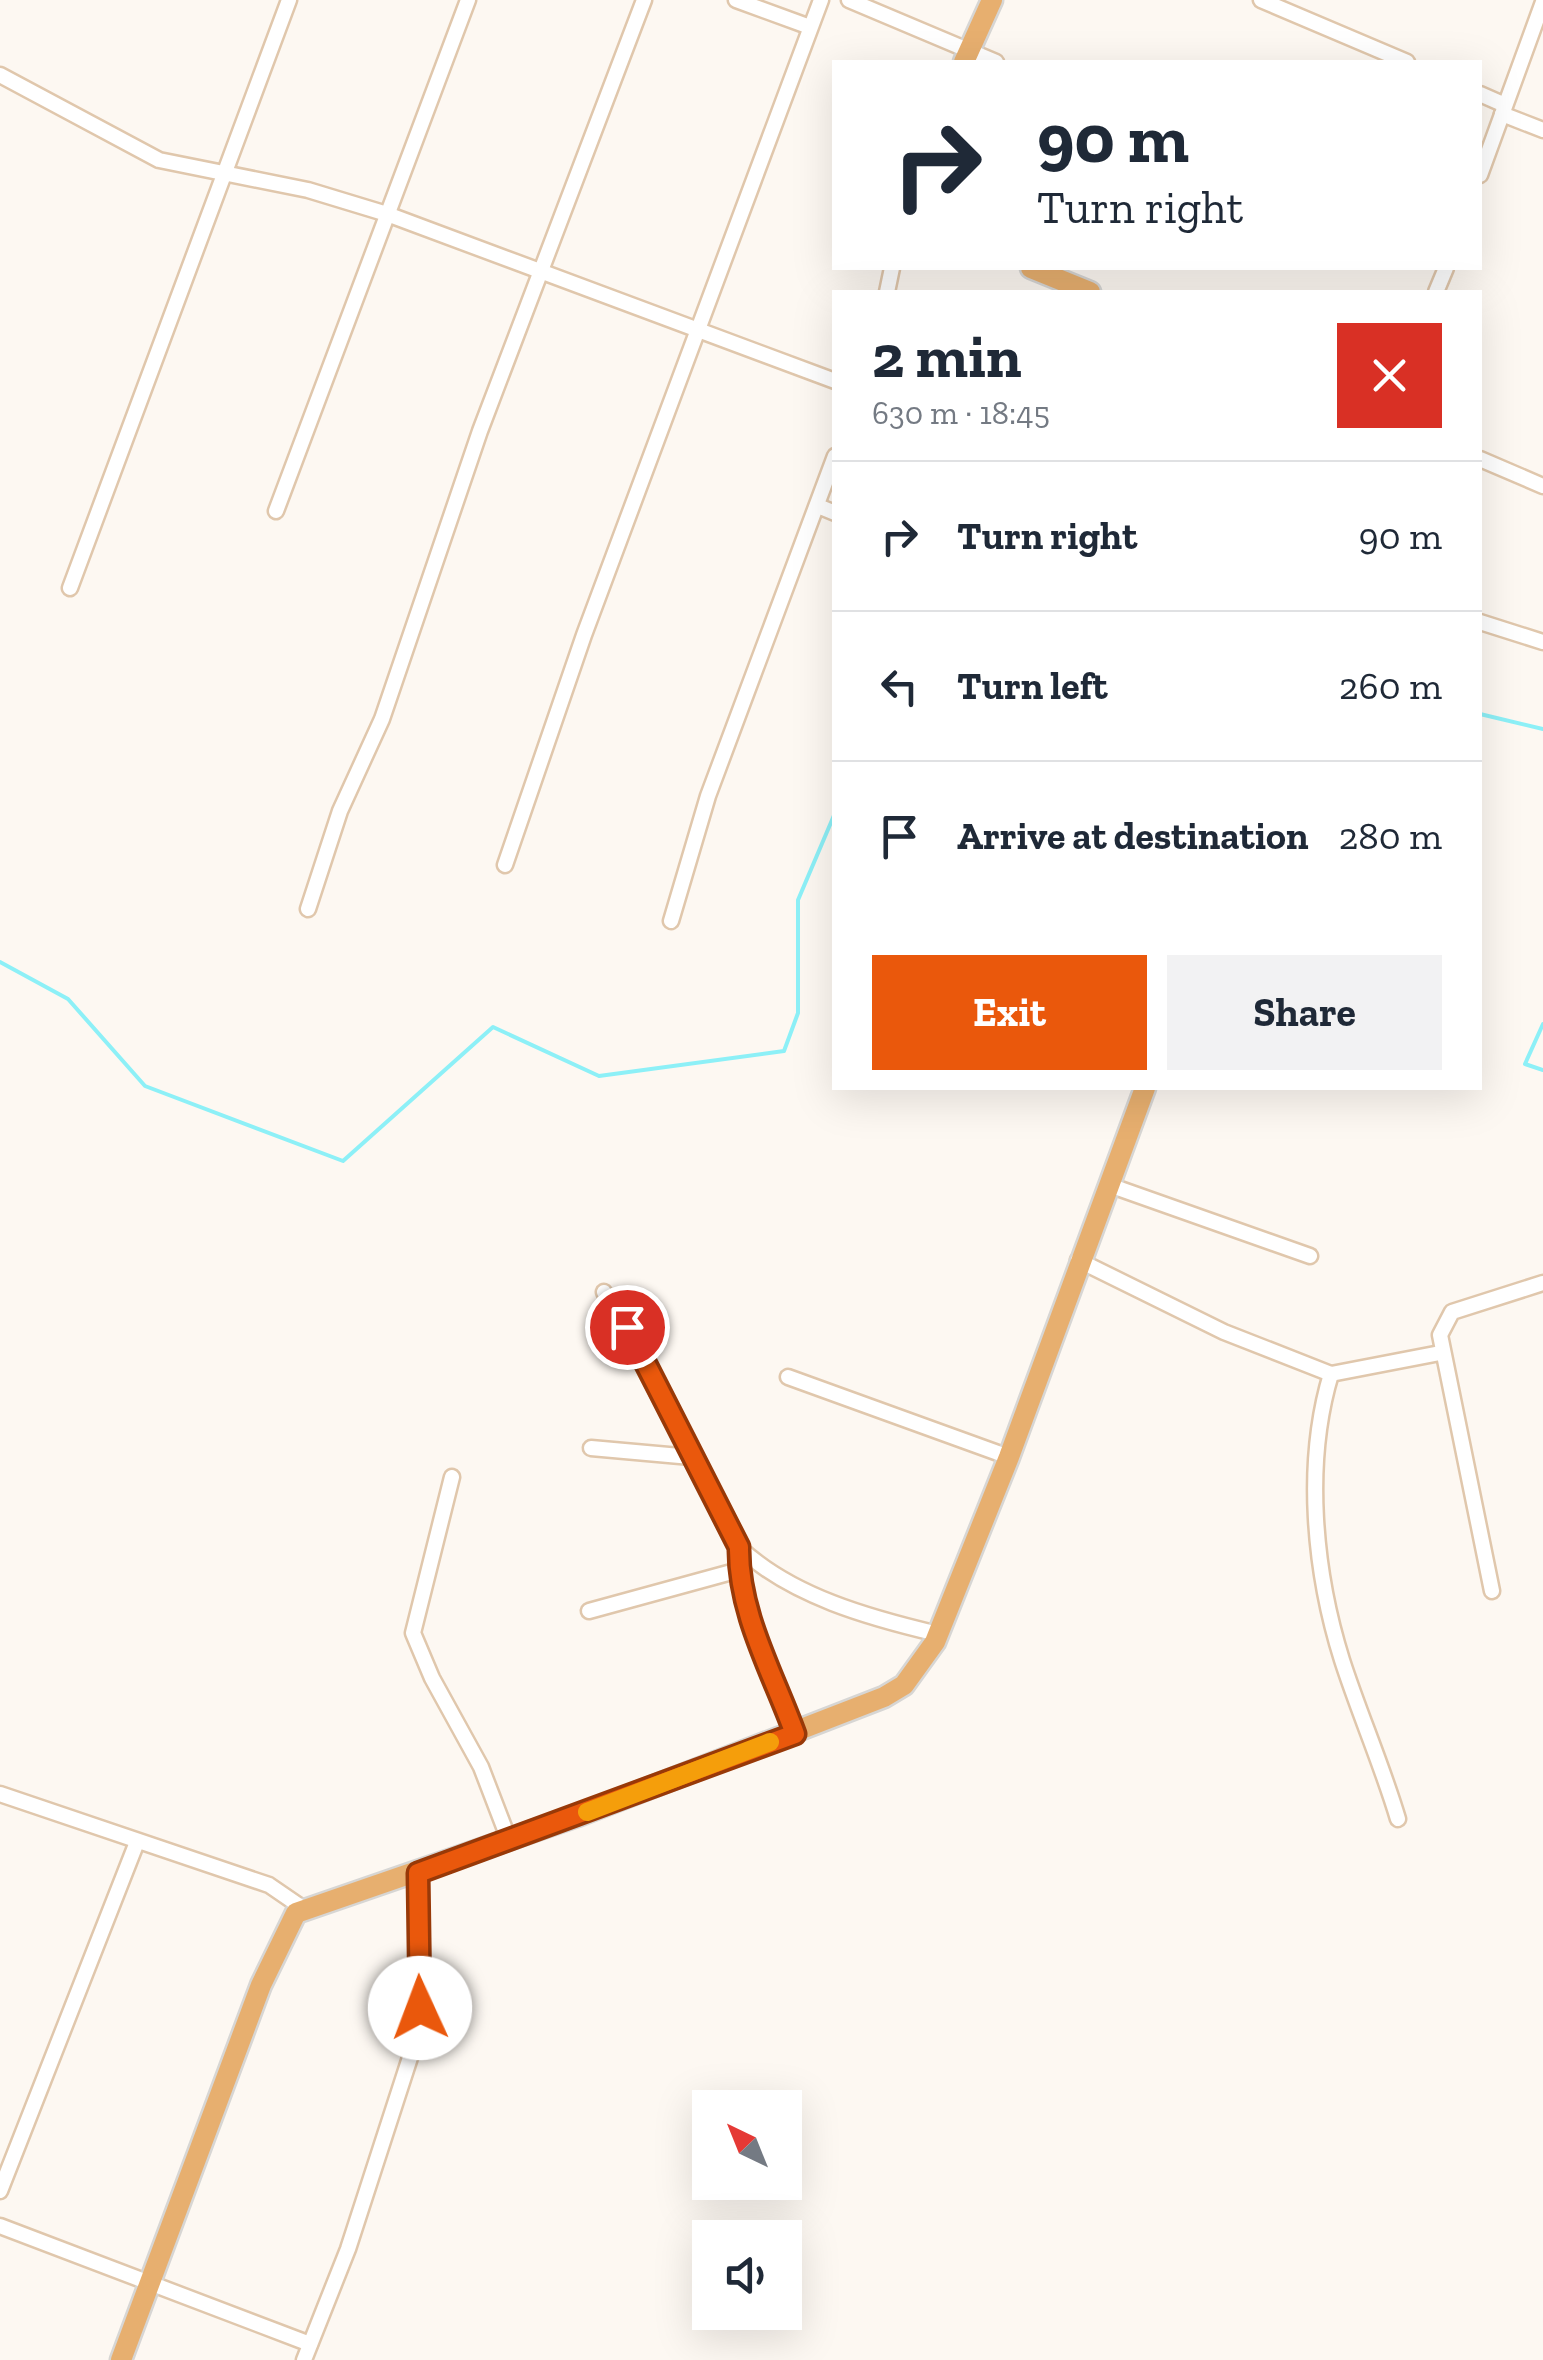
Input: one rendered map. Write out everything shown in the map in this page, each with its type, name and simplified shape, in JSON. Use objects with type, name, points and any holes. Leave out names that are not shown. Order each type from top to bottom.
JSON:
[{"type":"highway","points":[[967,56],[992,0]]},
{"type":"highway","points":[[1036,270],[1085,290]]},
{"type":"highway","points":[[121,2360],[260,1985],[281,1936],[304,1908],[510,1840],[795,1734],[904,1686],[938,1634],[1010,1457],[1078,1260],[1143,1090]]},
{"type":"street","points":[[70,588],[290,0]]},
{"type":"street","points":[[276,511],[468,0]]},
{"type":"street","points":[[308,908],[340,811],[382,719],[431,570],[644,0]]},
{"type":"street","points":[[736,0],[810,27]]},
{"type":"street","points":[[505,864],[584,635],[820,0]]},
{"type":"street","points":[[849,0],[967,56]]},
{"type":"street","points":[[1260,0],[1401,60]]},
{"type":"street","points":[[1482,170],[1543,2]]},
{"type":"street","points":[[0,75],[160,160],[308,190],[386,214],[832,380]]},
{"type":"street","points":[[1482,95],[1543,130]]},
{"type":"street","points":[[1482,460],[1543,486]]},
{"type":"street","points":[[671,920],[708,796],[832,465]]},
{"type":"street","points":[[818,506],[832,512]]},
{"type":"street","points":[[1482,623],[1543,642]]},
{"type":"street","points":[[1109,1185],[1310,1256]]},
{"type":"street","points":[[1078,1260],[1224,1332],[1331,1374],[1440,1353]]},
{"type":"street","points":[[1492,1591],[1440,1353],[1440,1335],[1452,1312],[1543,1283]]},
{"type":"street","points":[[604,1292],[739,1547],[779,1578],[853,1610],[938,1634]]},
{"type":"street","points":[[1331,1374],[1316,1431],[1315,1463],[1326,1588],[1341,1656],[1398,1818]]},
{"type":"street","points":[[788,1377],[1010,1457]]},
{"type":"street","points":[[590,1448],[691,1457]]},
{"type":"street","points":[[452,1476],[413,1633],[432,1678],[480,1766],[510,1840]]},
{"type":"street","points":[[739,1547],[739,1570],[752,1623],[795,1734]]},
{"type":"street","points":[[589,1611],[739,1570]]},
{"type":"street","points":[[0,1794],[269,1884],[304,1908]]},
{"type":"street","points":[[0,2191],[138,1842]]},
{"type":"street","points":[[304,2360],[348,2249],[417,2036],[418,1873]]},
{"type":"street","points":[[0,2226],[310,2344]]},
{"type":"waterway","points":[[1482,714],[1543,729]]},
{"type":"waterway","points":[[0,962],[68,999],[145,1086],[343,1161],[493,1027],[599,1076],[784,1051],[798,1013],[798,900],[832,820]]},
{"type":"waterway","points":[[1543,1024],[1525,1064],[1543,1070]]},
{"type":"slow traffic","points":[[587,1812],[770,1742]]},
{"type":"route","points":[[420,2008],[418,1873],[795,1734],[740,1583],[739,1547],[627,1327]]}]
